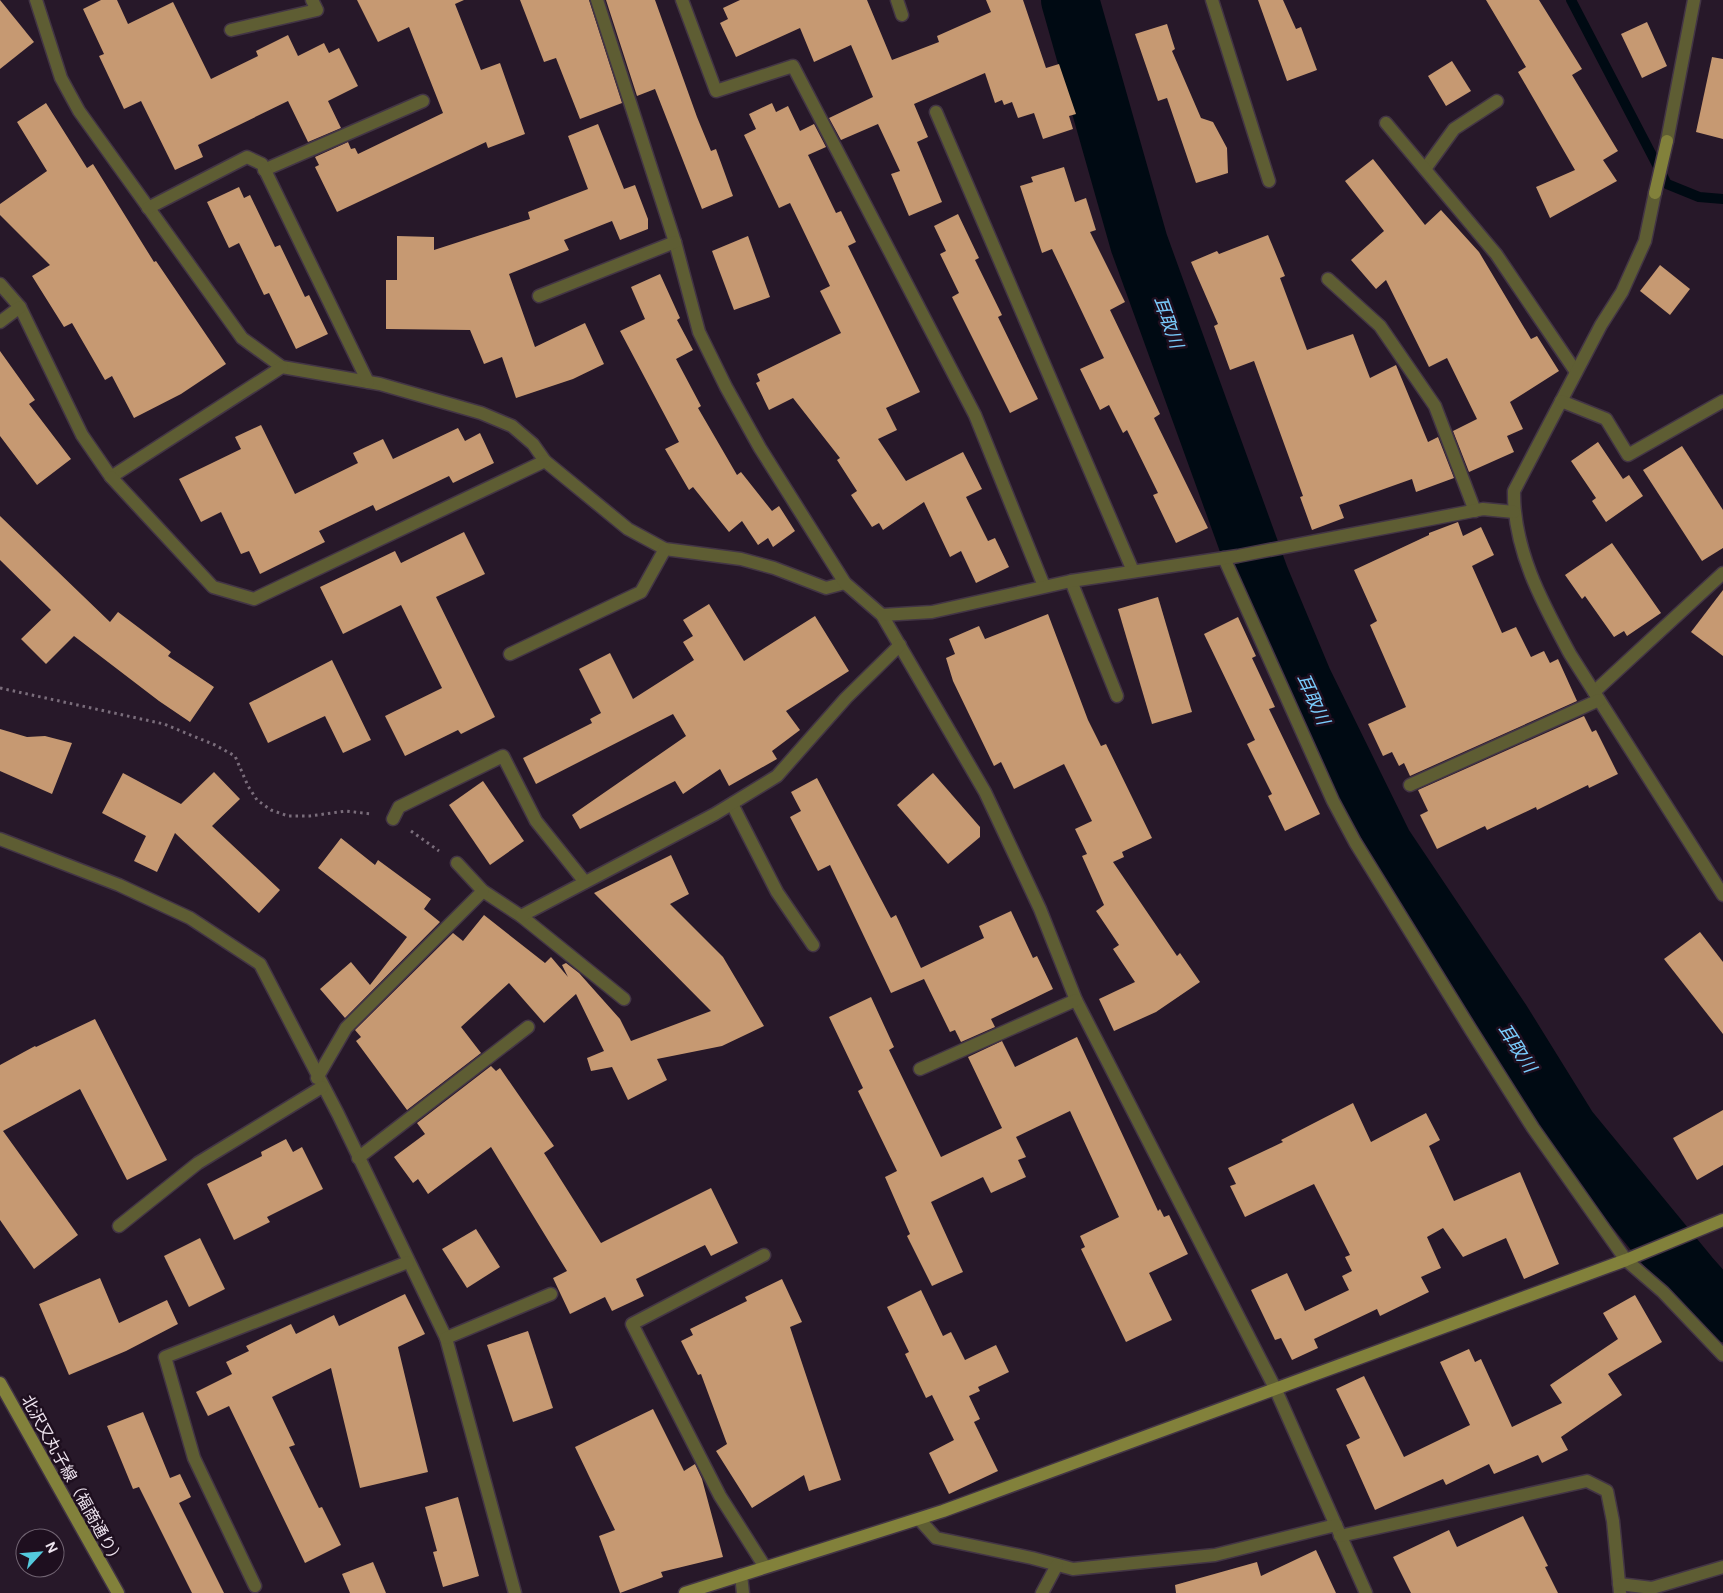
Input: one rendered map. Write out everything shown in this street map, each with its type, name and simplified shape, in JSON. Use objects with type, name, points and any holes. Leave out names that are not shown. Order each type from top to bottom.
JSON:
[{"type":"street","points":[[36,0],[61,78],[78,111],[242,338],[282,367],[368,382],[481,413],[512,426],[533,444],[545,461],[628,529],[665,549],[741,558],[774,568],[826,588],[845,583]]},
{"type":"street","points":[[231,30],[317,10],[312,0]]},
{"type":"street","points":[[596,0],[675,242],[699,332],[726,387],[760,448],[845,583],[882,615],[985,792],[1040,909],[1076,1000],[1275,1388],[1366,1593]]},
{"type":"street","points":[[682,0],[716,90],[793,66],[976,415],[1044,586]]},
{"type":"street","points":[[897,0],[902,16]]},
{"type":"street","points":[[1212,0],[1269,181]]},
{"type":"street","points":[[1694,0],[1667,141],[1645,241],[1622,292],[1601,325],[1514,491],[1514,512],[1530,575],[1549,616],[1597,696],[1723,895]]},
{"type":"street","points":[[264,170],[423,101]]},
{"type":"street","points":[[1425,169],[1454,129],[1497,101]]},
{"type":"street","points":[[936,112],[1133,571]]},
{"type":"street","points":[[1386,123],[1496,254],[1576,372]]},
{"type":"street","points":[[148,208],[247,157],[262,164],[368,382]]},
{"type":"street","points":[[539,296],[675,242]]},
{"type":"street","points":[[1328,279],[1380,326],[1435,406],[1475,511]]},
{"type":"street","points":[[0,284],[20,308],[82,435],[111,477],[213,586],[254,599],[545,461]]},
{"type":"street","points":[[0,322],[20,308]]},
{"type":"street","points":[[111,477],[282,367]]},
{"type":"street","points":[[1561,401],[1606,419],[1628,455],[1723,401]]},
{"type":"street","points":[[882,615],[932,612],[1044,586],[1238,556],[1483,509],[1514,512]]},
{"type":"street","points":[[510,654],[641,592],[665,549]]},
{"type":"street","points":[[1224,558],[1334,801],[1355,842],[1533,1128],[1629,1258],[1723,1355]]},
{"type":"street","points":[[1410,785],[1597,696],[1723,573]]},
{"type":"street","points":[[1071,581],[1117,696]]},
{"type":"street","points":[[521,916],[732,804],[777,776],[846,698],[900,645]]},
{"type":"street","points":[[393,819],[399,807],[503,756],[536,821],[585,882]]},
{"type":"street","points":[[732,804],[777,892],[813,945]]},
{"type":"street","points":[[0,839],[119,884],[190,918],[219,935],[260,964],[446,1338],[515,1593]]},
{"type":"street","points":[[457,863],[483,891],[521,916],[624,999]]},
{"type":"street","points":[[119,1226],[198,1163],[320,1083],[346,1028],[483,891]]},
{"type":"street","points":[[920,1069],[1076,1000]]},
{"type":"street","points":[[358,1158],[528,1026]]},
{"type":"street","points":[[685,1593],[943,1512],[1629,1258],[1723,1220]]},
{"type":"street","points":[[764,1255],[632,1324],[720,1496],[765,1567]]},
{"type":"street","points":[[255,1586],[194,1458],[165,1357],[408,1262]]},
{"type":"street","points":[[446,1338],[551,1294]]},
{"type":"street","name":"北沢又丸子線（福商通り）","points":[[0,1383],[118,1593]]},
{"type":"street","points":[[919,1519],[936,1538],[984,1547],[1073,1569],[1215,1555],[1587,1481],[1607,1491],[1613,1521],[1620,1589],[1652,1588],[1723,1567]]},
{"type":"street","points":[[1042,1593],[1057,1565]]},
{"type":"street","points":[[741,1575],[743,1593]]},
{"type":"path","points":[[0,688],[164,724],[215,745],[235,756],[248,786],[257,800],[271,810],[288,816],[310,816],[346,811],[393,819],[457,863]]},
{"type":"building","points":[[0,0],[34,42],[0,69]]},
{"type":"building","points":[[101,0],[117,0],[128,24],[173,2],[211,79],[258,56],[256,51],[288,35],[298,56],[324,43],[329,53],[339,48],[358,86],[328,101],[341,128],[308,142],[288,101],[198,145],[203,157],[175,170],[141,101],[124,109],[99,56],[104,54],[83,9]]},
{"type":"building","points":[[357,0],[464,0],[455,4],[481,70],[500,63],[525,134],[488,148],[486,142],[337,212],[315,167],[319,165],[315,157],[348,142],[351,149],[355,148],[358,154],[443,113],[409,27],[378,42]]},
{"type":"building","points":[[520,0],[589,0],[622,103],[580,119],[556,58],[544,62]]},
{"type":"building","points":[[606,0],[655,0],[697,117],[711,151],[716,149],[733,196],[702,209],[655,89],[637,96]]},
{"type":"building","points":[[740,0],[867,0],[892,60],[939,42],[937,36],[991,12],[986,0],[1023,0],[1046,68],[1059,64],[1076,114],[1069,116],[1073,129],[1043,139],[1034,113],[1018,118],[1012,102],[1004,105],[1002,100],[995,103],[985,73],[914,104],[928,137],[917,142],[942,202],[909,216],[891,174],[900,171],[878,124],[841,140],[829,118],[873,97],[851,45],[814,62],[800,28],[736,57],[720,23],[728,19],[723,8]]},
{"type":"building","points":[[1258,0],[1283,0],[1296,29],[1301,27],[1317,70],[1287,81]]},
{"type":"building","points":[[1486,0],[1539,0],[1582,69],[1572,75],[1618,151],[1603,160],[1617,181],[1550,218],[1536,187],[1575,170],[1518,72],[1526,67]]},
{"type":"building","points":[[1647,22],[1667,66],[1642,78],[1621,34]]},
{"type":"building","points":[[1167,24],[1175,49],[1172,51],[1201,118],[1213,122],[1227,148],[1228,173],[1196,183],[1167,98],[1158,101],[1135,34]]},
{"type":"building","points":[[1712,57],[1723,59],[1723,139],[1696,132]]},
{"type":"building","points":[[1452,61],[1471,91],[1446,106],[1428,76]]},
{"type":"building","points":[[46,103],[87,168],[93,164],[154,262],[156,261],[226,364],[181,394],[134,418],[112,376],[105,380],[72,323],[64,327],[32,276],[50,265],[0,215],[0,204],[47,171],[17,122]]},
{"type":"building","points":[[772,103],[776,112],[788,106],[800,131],[814,124],[826,147],[808,155],[836,213],[841,211],[856,242],[848,246],[920,392],[886,408],[897,430],[878,439],[906,481],[963,452],[982,489],[966,497],[988,541],[995,538],[1009,567],[976,583],[961,551],[950,557],[924,502],[883,530],[879,523],[872,527],[851,495],[857,491],[837,460],[840,458],[793,398],[769,410],[756,383],[760,381],[757,374],[841,333],[820,291],[830,286],[790,203],[779,208],[744,135],[756,129],[749,114]]},
{"type":"building","points":[[598,124],[624,189],[635,185],[648,219],[648,229],[620,240],[612,221],[564,240],[569,250],[509,274],[535,347],[585,323],[604,364],[573,379],[516,398],[502,357],[484,364],[470,330],[386,329],[386,280],[397,280],[397,236],[434,237],[434,250],[530,219],[528,212],[588,189],[568,136]]},
{"type":"building","points":[[1373,159],[1425,225],[1441,210],[1479,252],[1531,339],[1537,336],[1559,371],[1510,402],[1523,429],[1507,436],[1514,452],[1469,472],[1453,431],[1477,419],[1447,358],[1429,367],[1386,280],[1376,289],[1351,260],[1384,231],[1345,181]]},
{"type":"building","points":[[1064,167],[1075,202],[1086,198],[1096,230],[1090,232],[1125,302],[1110,310],[1160,414],[1154,418],[1208,528],[1176,543],[1153,495],[1158,493],[1127,430],[1123,433],[1109,405],[1100,410],[1080,369],[1104,358],[1052,249],[1042,253],[1020,186],[1033,182],[1031,177]]},
{"type":"building","points":[[239,187],[244,198],[250,195],[275,247],[280,245],[305,297],[309,295],[328,334],[296,349],[269,293],[264,295],[239,243],[229,248],[207,202]]},
{"type":"building","points":[[958,214],[979,258],[975,260],[1002,315],[998,317],[1038,399],[1010,413],[952,297],[959,293],[940,254],[946,251],[934,226]]},
{"type":"building","points":[[1268,235],[1285,276],[1280,278],[1307,350],[1353,334],[1370,378],[1396,365],[1428,442],[1438,437],[1454,478],[1416,492],[1412,479],[1339,505],[1344,518],[1312,530],[1300,497],[1303,496],[1254,361],[1230,370],[1214,326],[1218,324],[1191,262],[1217,251],[1219,254]]},
{"type":"building","points":[[748,236],[770,297],[734,310],[712,251]]},
{"type":"building","points":[[1660,265],[1690,289],[1670,315],[1640,291]]},
{"type":"building","points":[[660,274],[680,318],[677,320],[693,350],[676,359],[701,406],[698,408],[737,475],[741,472],[772,511],[779,506],[795,531],[773,547],[768,538],[758,545],[742,521],[729,532],[693,487],[689,490],[665,449],[679,442],[620,331],[645,319],[631,287]]},
{"type":"building","points":[[0,351],[35,400],[29,404],[71,459],[37,485],[0,436]]},
{"type":"building","points":[[261,425],[295,494],[358,463],[353,453],[383,439],[393,459],[458,428],[465,441],[480,433],[494,463],[453,483],[449,476],[376,511],[373,505],[319,531],[325,542],[260,574],[249,551],[241,554],[221,512],[201,522],[179,479],[241,449],[235,437]]},
{"type":"building","points":[[1598,442],[1623,479],[1629,475],[1643,496],[1606,522],[1592,501],[1596,498],[1571,461]]},
{"type":"building","points":[[1682,446],[1723,510],[1723,548],[1702,561],[1643,470]]},
{"type":"building","points":[[0,516],[110,622],[118,612],[171,652],[168,656],[214,687],[190,722],[159,701],[74,636],[46,664],[21,639],[51,610],[0,560]]},
{"type":"building","points":[[1458,522],[1463,536],[1481,527],[1494,555],[1472,566],[1502,633],[1516,627],[1531,657],[1544,651],[1550,663],[1558,659],[1577,701],[1410,776],[1404,763],[1399,766],[1392,752],[1383,756],[1368,724],[1406,707],[1370,625],[1377,621],[1354,570],[1429,535],[1429,533]]},
{"type":"building","points":[[464,532],[485,574],[436,597],[495,717],[461,734],[458,730],[405,756],[385,716],[442,688],[401,605],[343,634],[320,587],[395,551],[401,563]]},
{"type":"building","points":[[1612,543],[1661,613],[1627,636],[1624,631],[1614,637],[1585,596],[1582,599],[1565,575]]},
{"type":"building","points":[[1723,590],[1723,656],[1691,632]]},
{"type":"building","points":[[1158,597],[1192,712],[1152,724],[1118,609]]},
{"type":"building","points":[[709,604],[744,661],[815,616],[849,671],[786,711],[800,730],[772,751],[777,759],[729,786],[720,769],[683,794],[675,781],[580,829],[572,815],[686,736],[673,714],[536,784],[523,758],[592,723],[590,719],[601,713],[579,669],[610,653],[633,699],[694,660],[683,642],[693,636],[683,620]]},
{"type":"building","points":[[1048,614],[1088,720],[1101,746],[1106,744],[1152,838],[1122,852],[1124,857],[1113,862],[1177,956],[1180,953],[1200,982],[1156,1012],[1114,1031],[1099,999],[1135,982],[1113,949],[1119,945],[1096,911],[1104,905],[1082,856],[1087,854],[1075,829],[1092,821],[1064,764],[1014,789],[1001,762],[994,766],[953,681],[946,658],[955,654],[949,639],[979,626],[985,639]]},
{"type":"building","points":[[1238,617],[1256,656],[1252,658],[1275,707],[1269,709],[1320,814],[1285,831],[1268,796],[1272,794],[1247,744],[1255,740],[1204,634]]},
{"type":"building","points":[[332,660],[371,740],[343,753],[325,716],[268,743],[249,703]]},
{"type":"building","points":[[1584,716],[1592,732],[1596,730],[1618,774],[1589,788],[1588,785],[1537,810],[1536,807],[1487,830],[1485,826],[1437,849],[1420,815],[1428,811],[1418,790]]},
{"type":"building","points":[[0,729],[27,737],[45,736],[72,743],[52,794],[0,771]]},
{"type":"building","points":[[214,772],[240,799],[212,826],[280,890],[259,913],[175,833],[157,872],[134,861],[146,836],[102,813],[123,773],[181,804]]},
{"type":"building","points":[[933,773],[980,827],[980,837],[948,864],[897,805]]},
{"type":"building","points":[[817,778],[891,918],[896,915],[921,968],[984,938],[979,926],[1011,911],[1033,958],[1037,956],[1053,989],[991,1019],[995,1027],[961,1042],[955,1030],[950,1032],[924,979],[891,993],[830,865],[818,871],[790,817],[801,811],[791,792]]},
{"type":"building","points":[[483,781],[524,841],[490,865],[449,805]]},
{"type":"building","points":[[341,838],[375,865],[378,860],[431,899],[424,909],[440,922],[345,1018],[320,989],[351,962],[370,985],[407,937],[318,868]]},
{"type":"building","points":[[671,855],[689,894],[670,904],[723,957],[764,1026],[722,1046],[657,1059],[667,1080],[628,1100],[612,1067],[591,1071],[587,1058],[604,1051],[576,994],[544,1023],[509,983],[461,1027],[481,1053],[407,1110],[356,1041],[361,1037],[355,1030],[453,933],[463,941],[484,915],[545,963],[551,957],[568,977],[562,965],[566,963],[579,973],[620,1019],[631,1041],[711,1011],[594,893]]},
{"type":"building","points":[[1700,932],[1723,962],[1723,1034],[1664,959]]},
{"type":"building","points":[[871,997],[894,1047],[889,1050],[941,1157],[1002,1128],[968,1057],[1002,1041],[1015,1067],[1077,1037],[1158,1211],[1160,1209],[1164,1217],[1169,1215],[1188,1254],[1149,1273],[1172,1320],[1126,1342],[1081,1249],[1085,1247],[1080,1236],[1119,1217],[1070,1111],[1016,1137],[1026,1157],[1018,1160],[1026,1177],[991,1193],[983,1177],[931,1202],[963,1272],[932,1286],[907,1236],[910,1234],[885,1177],[897,1171],[858,1091],[863,1088],[829,1017]]},
{"type":"building","points":[[95,1019],[167,1160],[127,1180],[80,1089],[3,1131],[78,1235],[34,1269],[0,1220],[0,1065],[35,1046]]},
{"type":"building","points":[[491,1066],[496,1071],[500,1068],[554,1146],[544,1153],[601,1243],[711,1188],[738,1243],[711,1256],[705,1245],[636,1279],[644,1296],[612,1311],[605,1297],[570,1314],[553,1278],[567,1271],[491,1147],[428,1194],[418,1179],[413,1183],[394,1157],[425,1134],[417,1123]]},
{"type":"building","points":[[1353,1103],[1371,1142],[1426,1113],[1440,1140],[1429,1146],[1454,1201],[1520,1172],[1559,1264],[1524,1279],[1506,1238],[1463,1257],[1443,1228],[1427,1237],[1441,1268],[1421,1277],[1429,1292],[1380,1316],[1377,1309],[1314,1339],[1318,1348],[1292,1360],[1281,1338],[1275,1340],[1251,1290],[1287,1273],[1305,1311],[1349,1290],[1342,1276],[1352,1271],[1345,1257],[1350,1255],[1314,1184],[1245,1217],[1230,1186],[1236,1184],[1228,1168],[1283,1142],[1281,1140]]},
{"type":"building","points":[[1723,1110],[1723,1165],[1697,1180],[1673,1138]]},
{"type":"building","points":[[286,1139],[293,1152],[302,1147],[323,1189],[267,1217],[270,1222],[234,1240],[207,1184],[262,1156],[261,1152]]},
{"type":"building","points":[[476,1229],[500,1267],[467,1288],[442,1249]]},
{"type":"building","points":[[200,1238],[225,1289],[189,1307],[164,1256]]},
{"type":"building","points":[[100,1278],[119,1323],[167,1300],[178,1324],[126,1351],[69,1375],[39,1304]]},
{"type":"building","points":[[782,1279],[802,1322],[790,1327],[841,1480],[809,1491],[804,1475],[752,1508],[716,1451],[727,1444],[701,1374],[698,1375],[681,1341],[693,1335],[690,1329],[747,1301],[745,1297]]},
{"type":"building","points":[[921,1290],[943,1336],[951,1332],[965,1360],[996,1345],[1009,1372],[978,1387],[980,1391],[969,1396],[980,1419],[974,1422],[998,1471],[949,1494],[929,1453],[954,1440],[932,1395],[926,1398],[905,1354],[909,1352],[887,1307]]},
{"type":"building","points":[[405,1294],[425,1334],[398,1347],[428,1472],[360,1488],[331,1368],[272,1397],[295,1445],[289,1447],[319,1508],[322,1507],[341,1545],[305,1563],[229,1406],[208,1416],[196,1392],[232,1374],[226,1362],[249,1351],[246,1346],[291,1324],[296,1334],[334,1315],[339,1326]]},
{"type":"building","points":[[1635,1295],[1662,1342],[1608,1374],[1622,1395],[1561,1437],[1568,1450],[1542,1463],[1538,1455],[1494,1474],[1489,1464],[1446,1485],[1443,1479],[1375,1510],[1346,1445],[1360,1438],[1336,1389],[1364,1376],[1404,1457],[1470,1425],[1440,1362],[1469,1349],[1475,1362],[1481,1359],[1512,1427],[1562,1403],[1550,1385],[1618,1339],[1603,1313]]},
{"type":"building","points":[[528,1331],[553,1408],[513,1422],[487,1345]]},
{"type":"building","points":[[653,1409],[684,1471],[695,1464],[702,1479],[723,1557],[661,1572],[663,1577],[620,1593],[599,1536],[615,1530],[575,1447]]},
{"type":"building","points":[[143,1412],[170,1478],[180,1474],[191,1497],[179,1503],[224,1593],[192,1593],[139,1487],[133,1489],[107,1426]]},
{"type":"building","points":[[458,1497],[479,1576],[443,1587],[433,1552],[437,1551],[425,1507]]},
{"type":"building","points":[[1523,1516],[1548,1566],[1545,1567],[1558,1593],[1411,1593],[1393,1557],[1449,1530],[1457,1547]]},
{"type":"building","points":[[1316,1550],[1336,1593],[1176,1593],[1175,1585],[1257,1562],[1261,1576]]},
{"type":"building","points":[[373,1562],[386,1593],[350,1593],[342,1574]]},
{"type":"waterway","name":"耳取川","points":[[1070,0],[1139,243],[1260,577],[1303,680],[1384,845],[1502,1021],[1569,1129],[1690,1276],[1723,1313]]},
{"type":"waterway","points":[[1571,0],[1667,184],[1699,197],[1723,199]]}]
